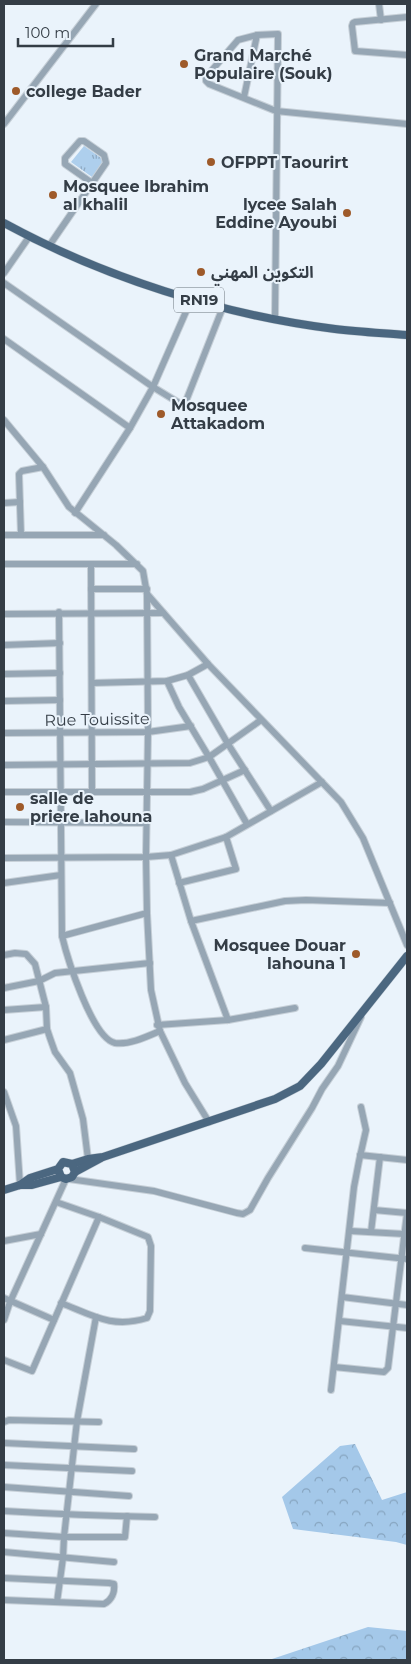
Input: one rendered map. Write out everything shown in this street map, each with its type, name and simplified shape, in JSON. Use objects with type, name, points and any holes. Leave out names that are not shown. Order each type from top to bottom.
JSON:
[{"type":"main road","name":"RN19","points":[[4,223],[49,246],[122,276],[223,307],[331,329],[407,335]]},
{"type":"main road","points":[[4,1190],[20,1185],[30,1178],[63,1176],[88,1159],[103,1157],[209,1122],[275,1099],[300,1086],[321,1064],[407,956]]},
{"type":"main road","points":[[63,1176],[63,1162],[73,1168],[91,1164],[103,1157]]},
{"type":"street","points":[[4,124],[96,4]]},
{"type":"street","points":[[379,4],[381,20]]},
{"type":"street","points":[[407,17],[352,24],[355,51],[407,55]]},
{"type":"street","points":[[274,318],[276,111],[278,34],[257,35],[238,40],[206,77],[206,81],[209,84],[276,111],[407,124]]},
{"type":"street","points":[[244,97],[257,35]]},
{"type":"street","points":[[49,246],[106,163],[104,155],[80,141],[65,158],[64,162],[92,183]]},
{"type":"street","points":[[4,273],[29,237]]},
{"type":"street","points":[[4,283],[153,387],[184,406],[223,307]]},
{"type":"street","points":[[75,513],[130,428],[153,387],[192,298]]},
{"type":"street","points":[[4,339],[130,428]]},
{"type":"street","points":[[4,420],[43,467],[69,507],[137,564],[144,574],[147,592],[148,682],[146,857],[151,990],[159,1028],[185,1083],[209,1122]]},
{"type":"street","points":[[21,535],[19,474],[22,471],[43,467]]},
{"type":"street","points":[[4,503],[20,502]]},
{"type":"street","points":[[4,535],[104,535]]},
{"type":"street","points":[[4,564],[137,564]]},
{"type":"street","points":[[91,564],[92,792]]},
{"type":"street","points":[[91,589],[147,592],[208,664],[341,802],[354,822],[407,945]]},
{"type":"street","points":[[59,612],[62,936],[83,999],[99,1029],[109,1041],[115,1043],[141,1039],[159,1028],[228,1020],[295,1008]]},
{"type":"street","points":[[4,614],[163,612]]},
{"type":"street","points":[[4,644],[60,643]]},
{"type":"street","points":[[92,683],[167,681],[188,675],[208,664]]},
{"type":"street","points":[[4,674],[60,673]]},
{"type":"street","points":[[188,675],[228,744],[271,811]]},
{"type":"street","points":[[167,681],[190,726],[210,757],[247,824]]},
{"type":"street","points":[[4,701],[60,700]]},
{"type":"street","points":[[4,765],[147,765],[190,763],[210,757],[261,720]]},
{"type":"street","name":"Rue Touissite","points":[[4,733],[148,732],[190,726]]},
{"type":"street","points":[[4,792],[190,792],[204,789],[245,770]]},
{"type":"street","points":[[4,858],[146,857],[171,855],[226,837],[322,782]]},
{"type":"street","points":[[4,822],[146,823]]},
{"type":"street","points":[[179,883],[236,869],[226,837]]},
{"type":"street","points":[[171,855],[191,921],[228,1020]]},
{"type":"street","points":[[4,883],[62,874]]},
{"type":"street","points":[[191,921],[285,901],[390,903]]},
{"type":"street","points":[[62,936],[147,913]]},
{"type":"street","points":[[4,956],[15,952],[26,954],[35,964],[46,1007],[47,1029],[55,1052],[70,1073],[82,1119],[88,1159]]},
{"type":"street","points":[[4,988],[39,981],[55,973],[150,963]]},
{"type":"street","points":[[4,1010],[46,1007]]},
{"type":"street","points":[[4,1320],[7,1300],[56,1202],[63,1176],[154,1191],[239,1214],[250,1210],[322,1089],[338,1066],[365,1009]]},
{"type":"street","points":[[4,1040],[47,1029]]},
{"type":"street","points":[[4,1092],[16,1126],[20,1185]]},
{"type":"street","points":[[331,1390],[354,1187],[366,1130],[361,1107]]},
{"type":"street","points":[[360,1155],[407,1160]]},
{"type":"street","points":[[371,1232],[380,1157]]},
{"type":"street","points":[[56,1202],[99,1216],[148,1237],[150,1241],[150,1311],[146,1318],[110,1322],[61,1303]]},
{"type":"street","points":[[334,1367],[384,1372],[388,1368],[404,1258],[404,1234],[407,1213],[374,1210]]},
{"type":"street","points":[[4,1360],[32,1371],[99,1216]]},
{"type":"street","points":[[350,1231],[404,1234]]},
{"type":"street","points":[[4,1241],[41,1234]]},
{"type":"street","points":[[305,1248],[404,1258]]},
{"type":"street","points":[[342,1298],[407,1305]]},
{"type":"street","points":[[7,1300],[54,1320]]},
{"type":"street","points":[[57,1602],[77,1422],[96,1317]]},
{"type":"street","points":[[340,1321],[407,1328]]},
{"type":"street","points":[[4,1422],[9,1420],[99,1422]]},
{"type":"street","points":[[4,1443],[134,1449]]},
{"type":"street","points":[[4,1465],[132,1471]]},
{"type":"street","points":[[4,1488],[129,1496]]},
{"type":"street","points":[[4,1511],[155,1517]]},
{"type":"street","points":[[4,1532],[64,1537],[125,1537],[127,1516]]},
{"type":"street","points":[[4,1552],[114,1562]]},
{"type":"street","points":[[4,1578],[113,1583],[114,1589],[112,1597],[104,1604],[4,1600]]},
{"type":"green space","points":[[84,146],[104,160],[92,177],[71,162]]},
{"type":"green space","points":[[355,1444],[382,1500],[407,1492],[407,1545],[293,1529],[282,1497],[340,1446]]},
{"type":"green space","points":[[368,1627],[407,1631],[407,1660],[269,1660]]},
{"type":"place","name":"Grand Marché Populaire (Souk)","points":[[184,64]]},
{"type":"place","name":"college Bader","points":[[16,91]]},
{"type":"place","name":"OFPPT Taourirt","points":[[211,162]]},
{"type":"place","name":"Mosquee Ibrahim al khalil","points":[[53,195]]},
{"type":"place","name":"lycee Salah Eddine Ayoubi","points":[[347,213]]},
{"type":"place","name":"التكوين المهني","points":[[201,272]]},
{"type":"place","name":"Mosquee Attakadom","points":[[161,414]]},
{"type":"place","name":"salle de priere lahouna","points":[[20,807]]},
{"type":"place","name":"Mosquee Douar lahouna 1","points":[[356,954]]}]
